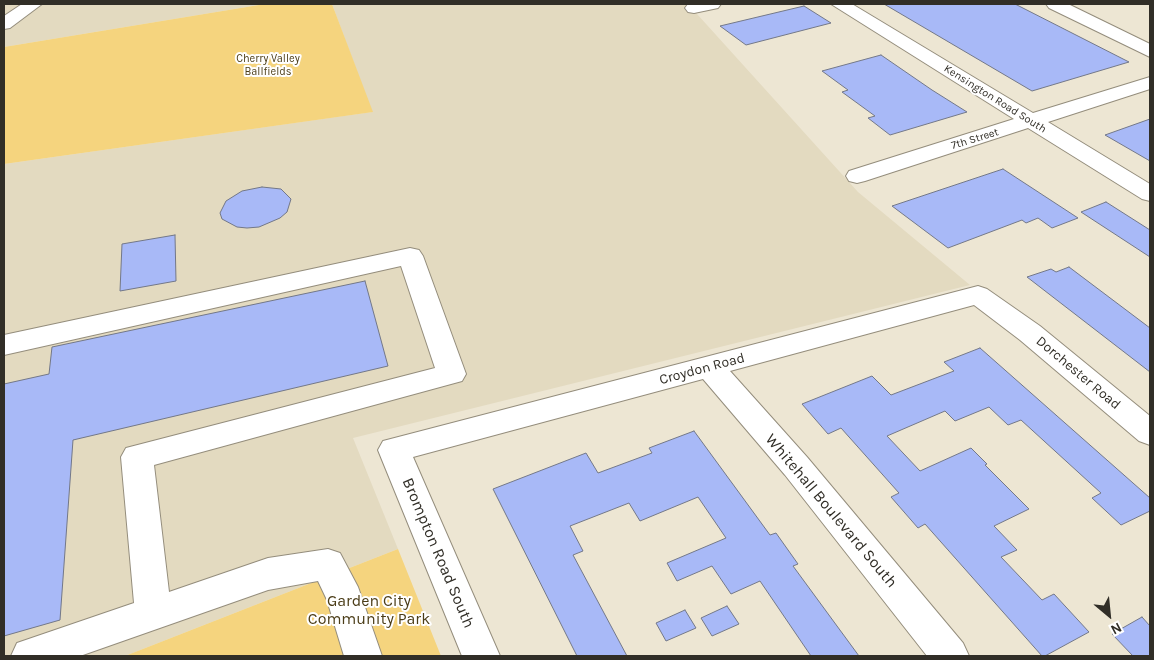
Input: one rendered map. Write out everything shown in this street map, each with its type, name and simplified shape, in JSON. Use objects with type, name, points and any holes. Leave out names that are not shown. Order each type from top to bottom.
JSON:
[{"type":"street","points":[[4,24],[33,4]]},
{"type":"street","points":[[694,8],[712,4]]},
{"type":"street","name":"Kensington Road South","points":[[840,4],[1150,194]]},
{"type":"street","points":[[1055,4],[1150,51]]},
{"type":"street","name":"7th Street","points":[[857,176],[1150,83]]},
{"type":"street","points":[[4,344],[410,256],[452,374],[137,456],[153,614]]},
{"type":"street","name":"Croydon Road","points":[[394,450],[978,295],[1004,314]]},
{"type":"street","name":"Dorchester Road","points":[[1004,314],[1150,433]]},
{"type":"street","name":"Whitehall Boulevard South","points":[[709,367],[803,474],[950,656]]},
{"type":"street","name":"Brompton Road South","points":[[394,450],[481,656]]},
{"type":"street","points":[[30,656],[268,574],[328,564],[344,598],[363,656]]},
{"type":"shaded area","points":[[4,4],[265,4],[4,47]]},
{"type":"shaded area","points":[[332,4],[688,4],[858,192],[970,285],[353,438],[398,549],[125,656],[4,656],[4,164],[372,112]]},
{"type":"green space","name":"Cherry Valley Ballfields","points":[[265,4],[332,4],[373,112],[4,164],[4,47]]},
{"type":"green space","name":"Garden City Community Park","points":[[398,549],[441,656],[125,656]]},
{"type":"building","points":[[884,4],[1015,4],[1129,62],[1032,91]]},
{"type":"building","points":[[804,6],[831,23],[746,45],[720,26]]},
{"type":"building","points":[[881,55],[967,112],[890,135],[868,118],[875,116],[842,92],[848,90],[822,71]]},
{"type":"building","points":[[1150,119],[1150,161],[1105,135]]},
{"type":"building","points":[[1003,169],[1078,218],[1052,228],[1038,218],[1026,223],[1022,220],[948,248],[892,206]]},
{"type":"building","points":[[262,187],[281,189],[291,199],[287,212],[280,218],[259,227],[247,228],[237,227],[222,219],[220,213],[226,201],[242,191]]},
{"type":"building","points":[[1106,202],[1150,230],[1150,257],[1081,212]]},
{"type":"building","points":[[175,235],[176,281],[120,291],[122,244]]},
{"type":"building","points":[[1069,267],[1150,328],[1150,372],[1027,277],[1051,269],[1056,272]]},
{"type":"building","points":[[365,281],[388,366],[73,440],[60,620],[4,636],[4,384],[49,374],[52,347]]},
{"type":"building","points":[[980,348],[1150,498],[1150,511],[1121,525],[1092,498],[1101,493],[1021,420],[1008,425],[989,407],[955,421],[945,411],[887,436],[920,471],[971,448],[987,464],[985,465],[1029,509],[994,526],[1017,550],[1001,557],[1042,600],[1054,594],[1089,632],[1045,656],[1042,656],[925,524],[918,528],[891,497],[899,493],[841,428],[828,434],[802,404],[872,376],[891,395],[954,371],[944,362]]},
{"type":"building","points":[[694,431],[770,535],[776,533],[798,564],[793,566],[859,656],[811,656],[760,581],[731,594],[712,566],[677,581],[667,563],[726,538],[698,497],[640,521],[629,503],[570,526],[583,551],[573,555],[627,656],[577,656],[493,489],[586,453],[598,473],[652,453],[649,448]]},
{"type":"building","points":[[727,606],[739,624],[712,636],[701,618]]},
{"type":"building","points":[[685,610],[696,628],[666,641],[656,623]]},
{"type":"building","points":[[1142,617],[1150,626],[1150,656],[1133,656],[1112,634]]}]
